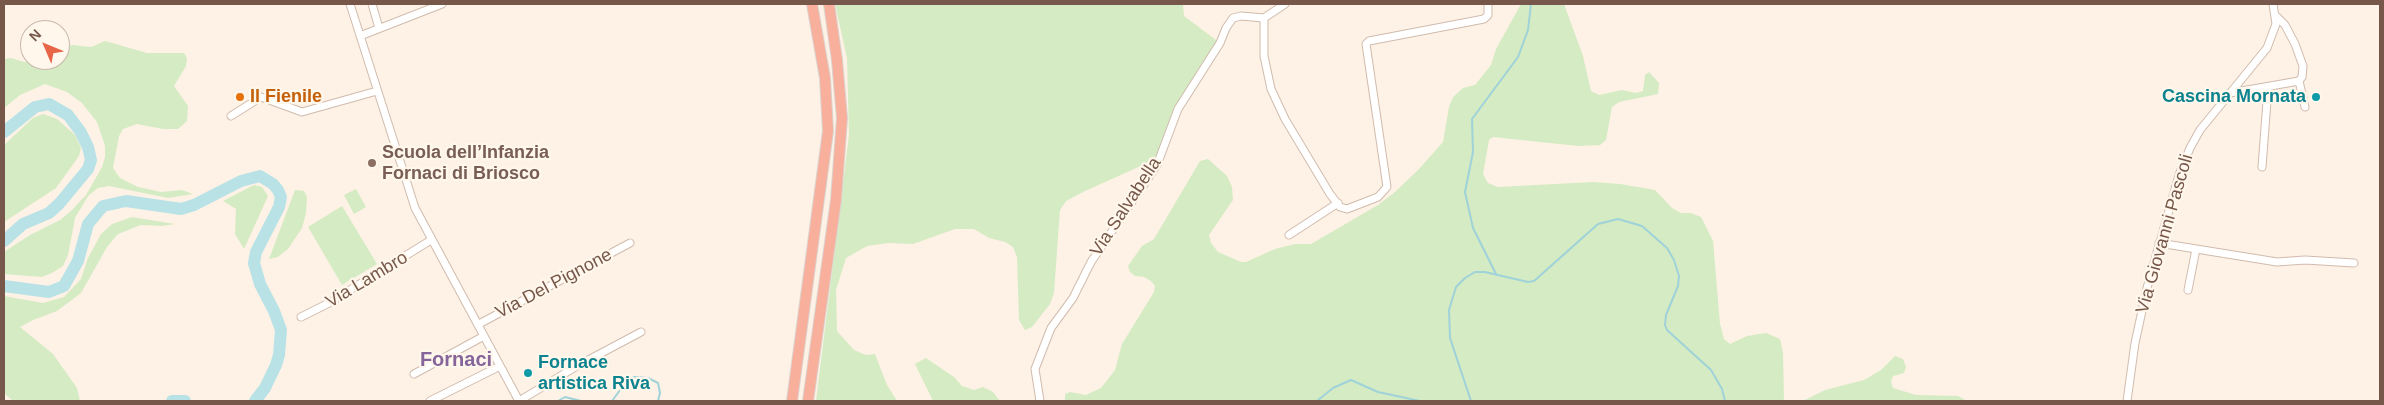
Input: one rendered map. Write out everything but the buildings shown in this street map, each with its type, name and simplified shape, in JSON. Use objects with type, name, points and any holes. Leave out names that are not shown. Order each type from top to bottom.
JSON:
[{"type":"highway","points":[[792,401],[828,131],[825,78],[812,4]]},
{"type":"highway","points":[[808,401],[836,200],[842,118],[838,60],[829,4]]},
{"type":"street","points":[[350,4],[415,208],[519,401],[570,370],[641,332]]},
{"type":"street","points":[[372,4],[379,28]]},
{"type":"street","points":[[360,36],[442,4]]},
{"type":"street","points":[[1285,4],[1264,18],[1264,56],[1271,89],[1285,119],[1338,203],[1347,210],[1378,197],[1387,188],[1366,44],[1369,40],[1484,19],[1488,15],[1488,4]]},
{"type":"street","name":"Via Giovanni Pascoli","points":[[2127,401],[2135,343],[2159,243],[2179,175],[2200,130],[2267,48],[2274,31],[2276,16],[2273,4]]},
{"type":"street","name":"Via Salvabella","points":[[1040,401],[1035,369],[1051,328],[1073,298],[1091,262],[1157,165],[1178,109],[1220,43],[1226,28],[1233,18],[1241,16],[1264,18]]},
{"type":"street","points":[[2276,16],[2285,25],[2302,59],[2303,72],[2299,81],[2305,107]]},
{"type":"street","points":[[2230,93],[2268,88],[2299,81]]},
{"type":"street","points":[[2262,167],[2268,88]]},
{"type":"street","points":[[231,116],[261,97],[302,112],[377,91]]},
{"type":"street","points":[[1289,235],[1338,203]]},
{"type":"street","name":"Via Lambro","points":[[301,317],[329,304],[431,240]]},
{"type":"street","name":"Via Del Pignone","points":[[479,324],[630,243]]},
{"type":"street","points":[[2159,243],[2277,262],[2321,260],[2354,262]]},
{"type":"street","points":[[2188,290],[2196,249]]},
{"type":"street","points":[[414,374],[484,336]]},
{"type":"street","points":[[430,401],[500,366]]},
{"type":"green space","points":[[835,4],[1183,4],[1184,16],[1220,43],[1178,109],[1158,160],[1085,191],[1066,201],[1060,210],[1054,293],[1050,304],[1032,327],[1025,330],[1019,320],[1017,257],[1013,247],[1005,242],[989,238],[974,229],[955,229],[913,244],[888,243],[867,246],[846,258],[836,290],[837,331],[854,350],[866,355],[875,354],[887,385],[897,401],[816,401],[849,135],[847,58]]},
{"type":"green space","points":[[1521,4],[1564,4],[1583,56],[1591,91],[1599,95],[1622,90],[1636,93],[1643,91],[1645,75],[1649,72],[1659,83],[1658,94],[1619,102],[1612,107],[1606,140],[1600,145],[1578,146],[1493,137],[1489,140],[1483,174],[1488,183],[1498,187],[1593,182],[1620,184],[1655,190],[1672,208],[1681,213],[1691,213],[1701,217],[1713,241],[1720,324],[1724,339],[1730,344],[1747,336],[1766,333],[1780,339],[1783,353],[1784,401],[1065,401],[1065,394],[1070,392],[1086,395],[1101,388],[1115,370],[1122,344],[1154,292],[1155,286],[1144,277],[1135,276],[1130,272],[1128,266],[1142,246],[1154,239],[1200,161],[1208,159],[1227,176],[1232,187],[1233,200],[1209,235],[1211,243],[1218,252],[1241,262],[1246,262],[1275,249],[1295,244],[1311,244],[1378,205],[1395,192],[1443,142],[1449,107],[1453,97],[1463,88],[1475,85],[1491,65],[1496,49]]},
{"type":"green space","points":[[105,41],[147,53],[184,53],[187,58],[186,66],[174,86],[188,106],[187,121],[178,129],[163,129],[137,124],[123,129],[119,136],[113,168],[120,178],[138,187],[161,192],[182,190],[193,194],[168,198],[109,186],[98,188],[88,196],[75,218],[68,255],[63,266],[42,277],[4,274],[4,252],[30,235],[60,220],[86,195],[102,167],[105,157],[105,146],[97,122],[82,103],[67,92],[45,84],[20,95],[4,108],[4,59],[11,58],[20,61],[20,70],[70,70],[70,46],[91,47]]},
{"type":"green space","points":[[43,114],[57,119],[75,135],[81,148],[79,156],[56,188],[4,222],[4,145],[33,118]]},
{"type":"green space","points":[[254,185],[262,187],[268,196],[244,249],[235,234],[236,209],[223,201]]},
{"type":"green space","points":[[356,189],[366,207],[354,214],[344,195]]},
{"type":"green space","points":[[295,190],[304,191],[307,197],[306,213],[302,228],[288,249],[278,257],[269,259]]},
{"type":"green space","points":[[342,206],[377,264],[342,285],[308,227]]},
{"type":"green space","points":[[132,217],[175,224],[162,226],[141,225],[118,234],[107,247],[81,293],[57,311],[20,327],[53,354],[77,388],[80,401],[13,401],[4,393],[4,296],[43,303],[64,297],[81,279],[88,258],[101,234],[112,224]]},
{"type":"green space","points":[[1895,356],[1903,359],[1906,367],[1904,373],[1893,376],[1891,382],[1893,388],[1916,395],[1958,396],[1967,401],[1803,401],[1825,390],[1864,380],[1881,370]]},
{"type":"green space","points":[[926,358],[954,377],[962,386],[974,390],[983,387],[993,392],[1000,401],[933,401],[915,364]]},
{"type":"waterway","points":[[1496,274],[1473,228],[1465,192],[1473,152],[1472,119],[1518,57],[1528,30],[1531,4]]},
{"type":"waterway","points":[[4,132],[35,107],[49,104],[68,115],[80,131],[88,147],[91,160],[88,169],[59,204],[49,213],[23,224],[4,241]]},
{"type":"waterway","points":[[4,286],[49,292],[64,286],[78,261],[88,224],[103,206],[126,201],[181,209],[194,205],[241,181],[260,176],[273,184],[281,197],[279,207],[256,252],[254,263],[260,284],[274,311],[281,330],[279,355],[276,365],[265,388],[255,401]]},
{"type":"waterway","points":[[1471,401],[1450,338],[1449,310],[1456,287],[1475,272],[1485,272],[1528,282],[1534,281],[1598,224],[1618,219],[1642,226],[1667,248],[1674,260],[1679,276],[1678,286],[1666,315],[1665,325],[1667,330],[1711,370],[1722,389],[1725,401]]},
{"type":"waterway","points":[[612,401],[626,382],[634,377],[648,378],[658,383],[660,393],[658,401]]},
{"type":"waterway","points":[[1317,401],[1333,388],[1351,380],[1378,392],[1420,401]]},
{"type":"waterway","points":[[558,401],[565,397],[581,401]]},
{"type":"waterway","points":[[172,401],[185,401]]},
{"type":"place","name":"Il Fienile","points":[[240,97]]},
{"type":"place","name":"Cascina Mornata","points":[[2316,97]]},
{"type":"place","name":"Scuola dell’Infanzia Fornaci di Briosco","points":[[372,163]]},
{"type":"place","name":"Fornace artistica Riva","points":[[528,373]]},
{"type":"district","name":"Fornaci","points":[[456,360]]}]
